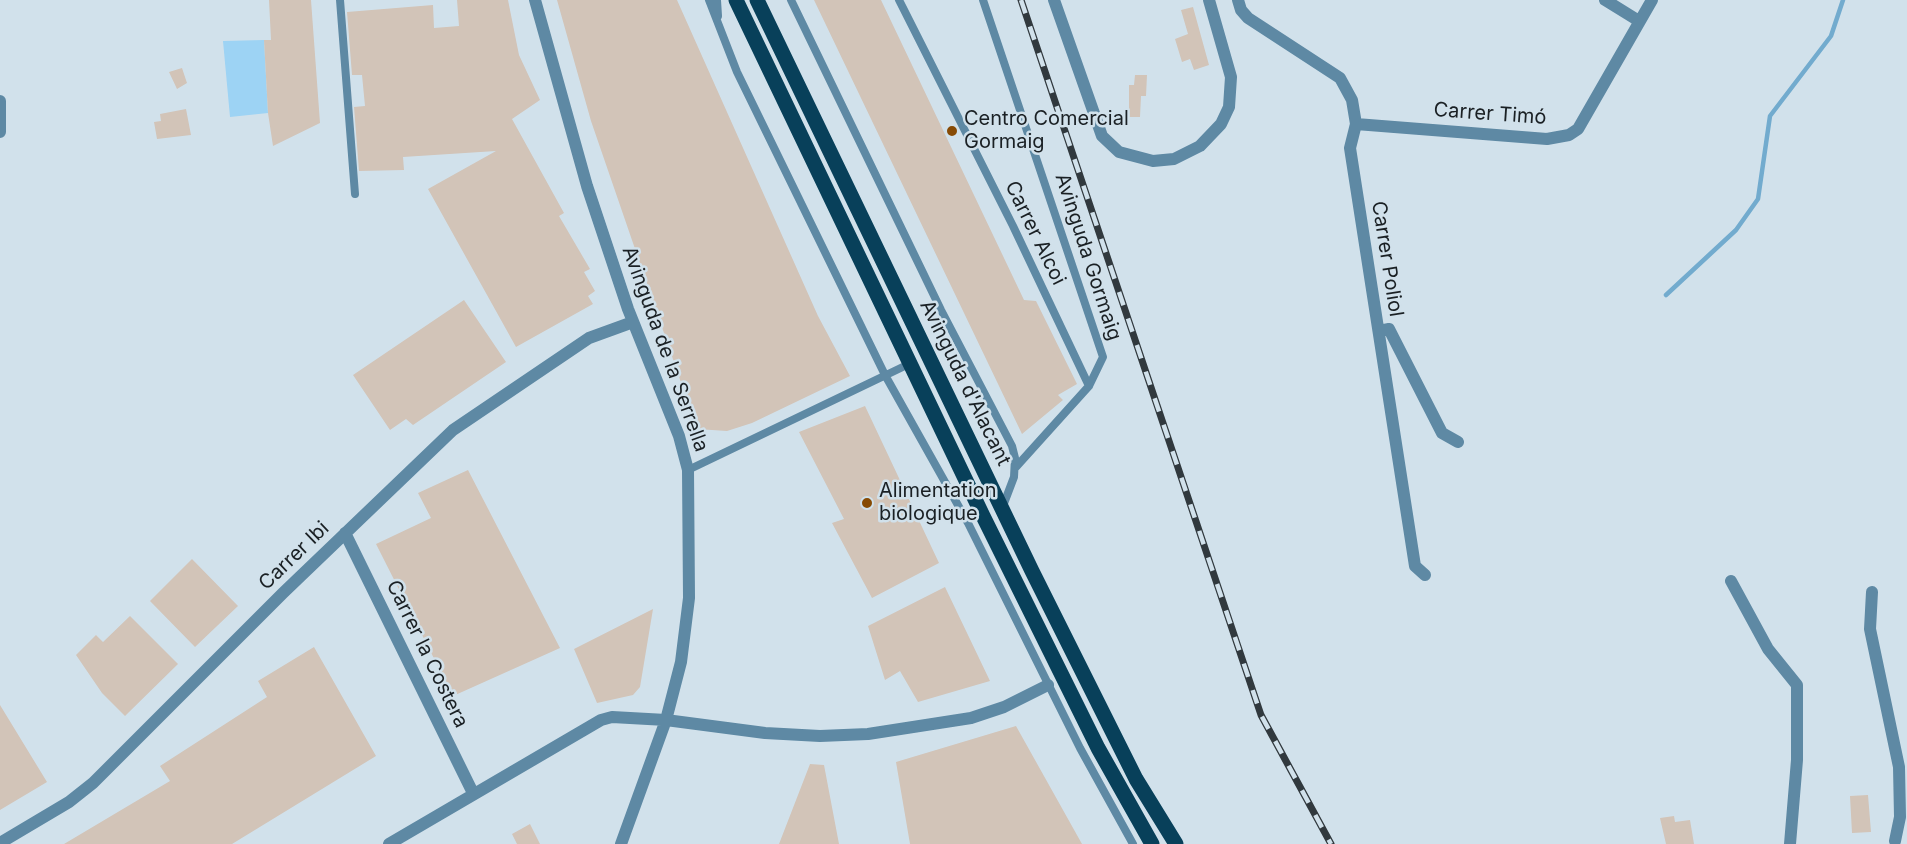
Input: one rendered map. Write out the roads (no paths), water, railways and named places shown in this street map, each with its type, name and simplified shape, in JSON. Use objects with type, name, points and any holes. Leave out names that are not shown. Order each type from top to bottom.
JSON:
[{"type":"main road","points":[[736,0],[909,364],[1098,748],[1152,844]]},
{"type":"main road","name":"Avinguda d'Alacant","points":[[757,0],[1126,760],[1176,844]]},
{"type":"street","name":"Avinguda de la Serrella","points":[[535,0],[587,186],[633,322],[679,436],[688,470],[689,598],[681,662],[666,720],[621,844]]},
{"type":"street","points":[[1054,0],[1102,136],[1119,152],[1153,161],[1173,159],[1200,146],[1221,124],[1229,107],[1231,77],[1209,0]]},
{"type":"street","name":"Carrer Poliol","points":[[1237,0],[1241,10],[1248,18],[1340,78],[1347,87],[1352,100],[1356,124],[1350,148],[1415,566],[1425,575]]},
{"type":"street","points":[[1605,0],[1639,21]]},
{"type":"street","name":"Carrer Timó","points":[[1356,124],[1547,139],[1569,135],[1578,129],[1652,0]]},
{"type":"street","points":[[0,101],[0,132]]},
{"type":"street","name":"Carrer Ibi","points":[[0,843],[69,802],[93,783],[345,533],[469,417],[589,338],[633,322]]},
{"type":"street","points":[[1379,331],[1389,329],[1442,433],[1458,442]]},
{"type":"street","name":"Carrer la Costera","points":[[345,533],[473,793]]},
{"type":"street","points":[[1731,581],[1768,649],[1797,685],[1797,760],[1790,844]]},
{"type":"street","points":[[1872,592],[1870,629],[1899,767],[1900,817],[1897,840]]},
{"type":"street","points":[[389,844],[601,720],[623,717],[666,720],[765,733],[820,736],[868,735],[971,718],[1004,707],[1048,685]]},
{"type":"lane","points":[[340,0],[355,194]]},
{"type":"lane","points":[[709,0],[737,72],[885,375],[968,523],[1048,685],[1133,844]]},
{"type":"lane","points":[[717,0],[718,20]]},
{"type":"lane","points":[[791,0],[941,310],[1012,446],[1016,467],[1002,508]]},
{"type":"lane","name":"Carrer Alcoi","points":[[899,0],[1013,226],[1089,386]]},
{"type":"lane","name":"Avinguda Gormaig","points":[[984,0],[1103,357],[1089,386],[1016,467]]},
{"type":"lane","points":[[688,470],[909,364]]},
{"type":"waterway","points":[[1666,295],[1736,230],[1758,199],[1770,116],[1831,36],[1843,0]]},
{"type":"railway","points":[[1021,0],[1261,715],[1331,844]]},
{"type":"place","name":"Centro Comercial Gormaig","points":[[952,131]]},
{"type":"place","name":"Alimentation biologique","points":[[867,503]]}]
